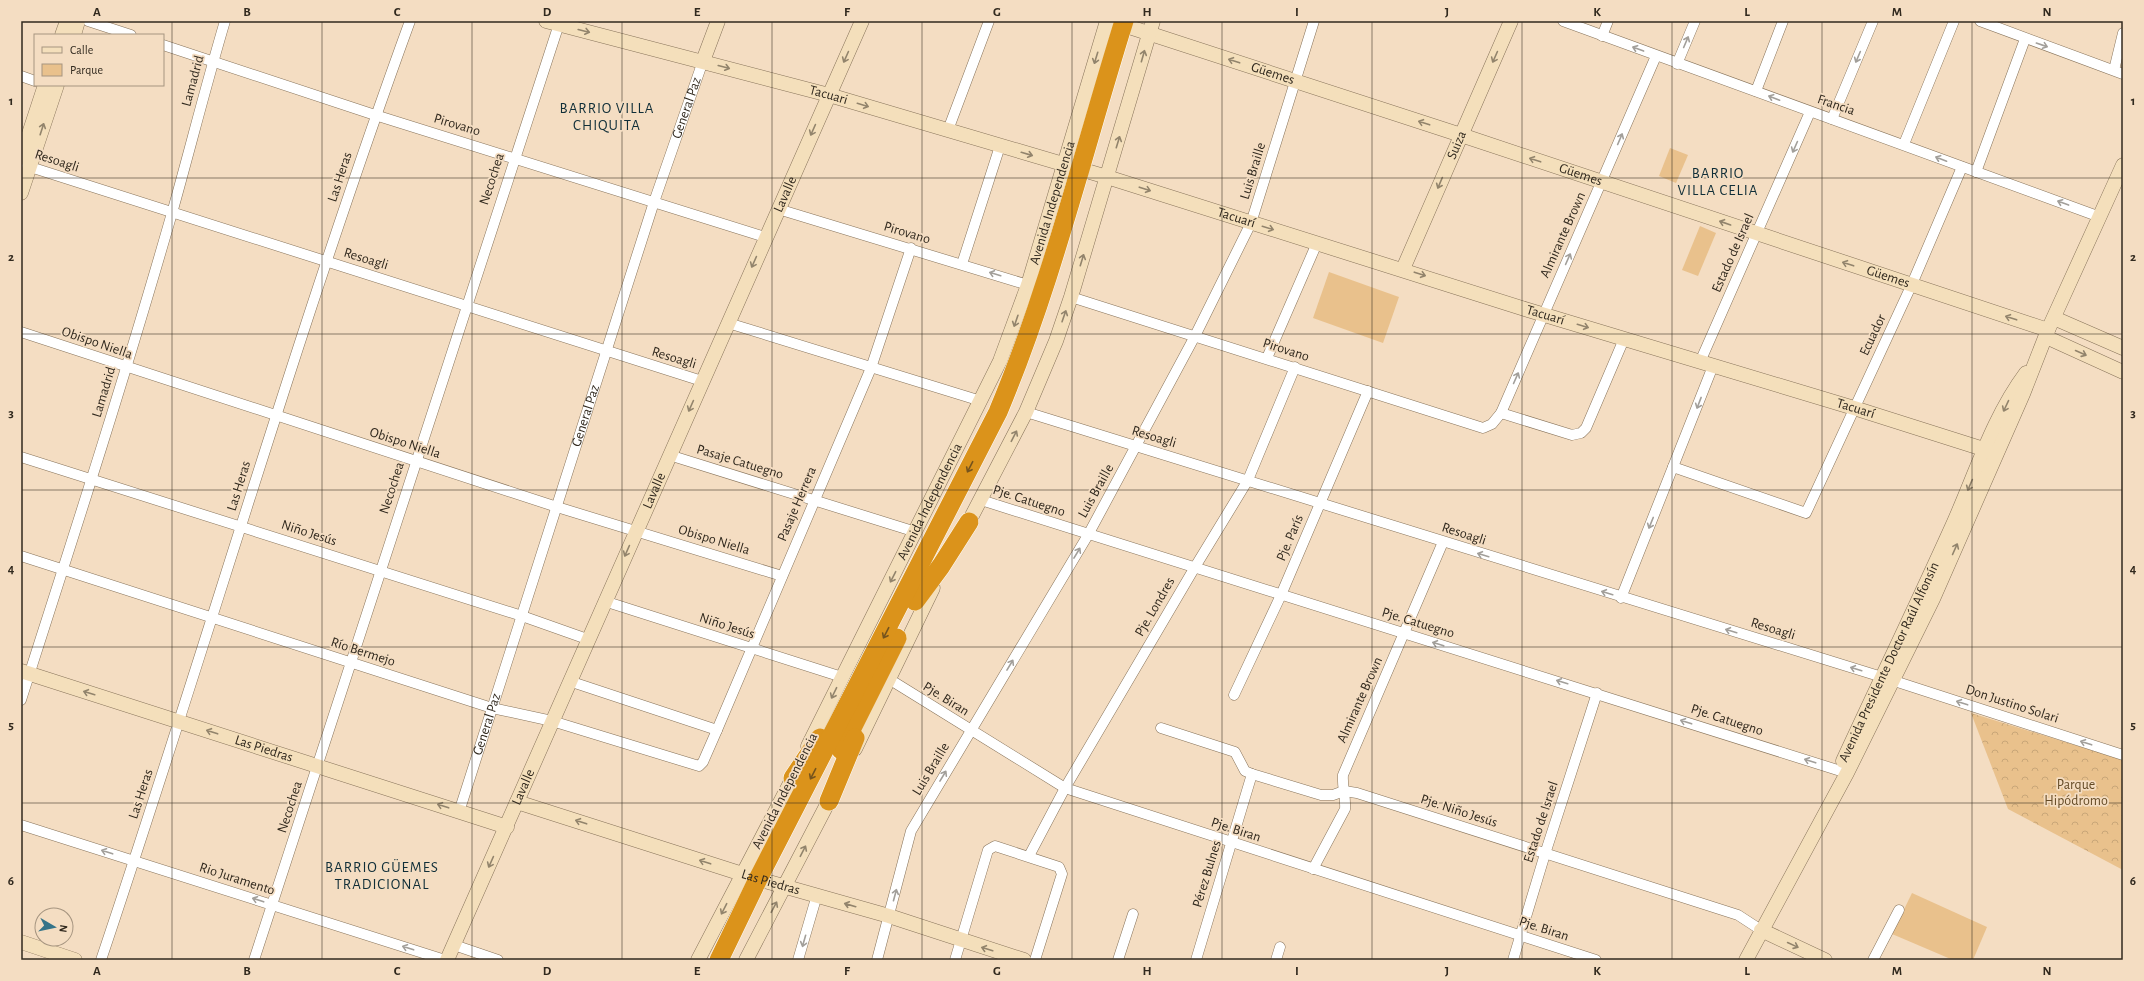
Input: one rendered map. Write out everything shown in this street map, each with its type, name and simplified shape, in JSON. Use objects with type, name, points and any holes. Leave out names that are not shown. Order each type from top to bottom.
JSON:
[{"type":"highway","name":"Avenida Independencia","points":[[879,673],[1001,405],[1021,356],[1039,305],[1077,168],[1130,24]]},
{"type":"highway","name":"Avenida Independencia","points":[[719,960],[879,673],[985,466],[1014,398],[1050,298],[1077,168]]},
{"type":"highway","points":[[915,601],[941,566],[969,522]]},
{"type":"highway","points":[[793,778],[879,673]]},
{"type":"highway","points":[[829,801],[879,673]]},
{"type":"highway","name":"Avenida Independencia","points":[[731,960],[764,881]]},
{"type":"street","points":[[62,34],[66,21]]},
{"type":"street","points":[[74,34],[78,21]]},
{"type":"street","points":[[88,21],[128,34]]},
{"type":"street","name":"Lamadrid","points":[[21,700],[25,673],[92,480],[126,368],[172,214],[225,21]]},
{"type":"street","name":"Las Heras","points":[[101,960],[242,526],[276,416],[375,115],[410,21]]},
{"type":"street","name":"General Paz","points":[[459,812],[654,202],[718,21]]},
{"type":"street","name":"Lavalle","points":[[446,960],[454,945],[587,639],[862,21]]},
{"type":"street","points":[[948,130],[989,21]]},
{"type":"street","name":"Luis Braille","points":[[877,960],[912,831],[1088,535],[1195,336],[1251,223],[1294,80],[1314,21]]},
{"type":"street","name":"Suiza","points":[[1403,269],[1511,21]]},
{"type":"street","name":"Francia","points":[[1563,21],[1810,112],[1832,118],[1962,167],[2100,216]]},
{"type":"street","points":[[1602,36],[1608,21]]},
{"type":"street","points":[[1678,64],[1695,21]]},
{"type":"street","points":[[1756,91],[1784,21]]},
{"type":"street","points":[[1832,118],[1873,21]]},
{"type":"street","points":[[1904,144],[1954,21]]},
{"type":"street","points":[[1980,21],[2025,39],[2118,72],[2123,33]]},
{"type":"street","name":"Tacuari","points":[[555,22],[829,95],[1108,177]]},
{"type":"street","name":"Necochea","points":[[254,960],[318,767],[350,663],[514,157],[555,22]]},
{"type":"street","name":"Güemes","points":[[1130,24],[1756,234],[2049,328]]},
{"type":"street","name":"Avenida Independencia","points":[[879,673],[925,604],[981,500],[1026,412],[1056,341],[1071,298],[1108,177],[1130,24]]},
{"type":"street","points":[[1976,172],[2025,39]]},
{"type":"street","name":"Pirovano","points":[[164,45],[375,115],[514,157],[765,237]]},
{"type":"street","name":"Almirante Brown","points":[[1492,424],[1500,413],[1544,315],[1656,56]]},
{"type":"street","points":[[21,76],[34,81]]},
{"type":"street","points":[[21,193],[24,163],[52,86]]},
{"type":"street","name":"Estado de Israel","points":[[1621,598],[1673,467],[1707,364],[1756,234],[1810,112]]},
{"type":"street","points":[[962,264],[1000,146]]},
{"type":"street","name":"Resoagli","points":[[24,163],[172,214],[702,381]]},
{"type":"street","name":"Avenida Presidente Doctor Raúl Alfonsín","points":[[1736,960],[1758,928],[1843,771],[1888,679],[1929,578],[1990,451],[2013,390],[2035,362],[2123,164]]},
{"type":"street","name":"Ecuador","points":[[1673,467],[1806,513],[1912,284],[1962,167]]},
{"type":"street","name":"Avenida Independencia","points":[[746,960],[764,881],[793,778],[1000,361],[1028,285],[1077,168]]},
{"type":"street","name":"Tacuarí","points":[[1108,177],[1251,223],[1403,269],[1544,315],[1854,408],[1990,451]]},
{"type":"street","name":"Pirovano","points":[[778,209],[911,248],[1028,285]]},
{"type":"street","points":[[1267,358],[1318,243]]},
{"type":"street","name":"Pasaje Herrera","points":[[699,766],[703,762],[717,730],[871,368],[911,248]]},
{"type":"street","name":"Pirovano","points":[[1071,298],[1267,358],[1483,428],[1492,424]]},
{"type":"street","points":[[728,323],[981,401]]},
{"type":"street","points":[[2049,328],[2123,348]]},
{"type":"street","points":[[2049,328],[2123,372]]},
{"type":"street","name":"Obispo Niella","points":[[21,332],[126,368],[557,507],[782,576]]},
{"type":"street","points":[[1500,413],[1572,435],[1581,433],[1586,428],[1624,339]]},
{"type":"street","name":"Pje. Londres","points":[[1029,856],[1065,788],[1248,480],[1295,367]]},
{"type":"street","name":"Pje. París","points":[[1234,695],[1281,595],[1368,391]]},
{"type":"street","name":"Resoagli","points":[[1026,412],[1136,447],[1321,502],[1621,598],[1888,679]]},
{"type":"street","name":"Pasaje Catuegno","points":[[669,455],[916,532]]},
{"type":"street","name":"Niño Jesús","points":[[21,457],[522,616],[587,639]]},
{"type":"street","name":"Pje. Catuegno","points":[[981,500],[1088,535],[1195,567],[1843,771]]},
{"type":"street","name":"Almirante Brown","points":[[1313,869],[1345,809],[1343,775],[1443,542]]},
{"type":"street","name":"Río Bermejo","points":[[21,556],[492,708],[552,721],[699,766]]},
{"type":"street","name":"Niño Jesús","points":[[604,602],[842,677]]},
{"type":"street","name":"Las Piedras","points":[[25,673],[179,721],[506,827]]},
{"type":"street","name":"Pje. Biran","points":[[879,673],[1065,788],[1596,960]]},
{"type":"street","name":"Don Justino Solari","points":[[1888,679],[2123,755]]},
{"type":"street","points":[[569,681],[717,730]]},
{"type":"street","name":"Estado de Israel","points":[[1513,960],[1545,854],[1597,693]]},
{"type":"street","points":[[1161,728],[1235,752],[1245,771],[1252,774]]},
{"type":"street","name":"Pje. Niño Jesús","points":[[1252,774],[1321,795],[1333,795],[1344,791],[1357,792],[1545,854],[1738,915],[1758,928]]},
{"type":"street","name":"Pérez Bulnes","points":[[1196,960],[1252,774]]},
{"type":"street","name":"Avenida Independencia","points":[[698,960],[829,801]]},
{"type":"street","name":"Las Piedras","points":[[517,802],[764,881],[889,916],[1024,960]]},
{"type":"street","name":"Rio Juramento","points":[[21,825],[446,960]]},
{"type":"street","points":[[955,960],[988,850],[995,846],[1060,867],[1062,874],[1035,960]]},
{"type":"street","points":[[798,960],[817,895]]},
{"type":"street","points":[[1874,960],[1899,910]]},
{"type":"street","points":[[1118,960],[1133,914]]},
{"type":"street","points":[[1758,928],[1825,960]]},
{"type":"street","name":"Avenida Presidente Doctor Raúl Alfonsín","points":[[1746,960],[1758,928]]},
{"type":"street","points":[[21,942],[75,960]]},
{"type":"street","points":[[454,945],[498,960]]},
{"type":"street","points":[[1276,960],[1280,947]]},
{"type":"green space","points":[[1670,148],[1688,155],[1676,183],[1659,176]]},
{"type":"green space","points":[[1700,226],[1716,233],[1698,276],[1682,270]]},
{"type":"green space","points":[[1329,272],[1399,297],[1383,343],[1313,318]]},
{"type":"green space","name":"Parque Hipódromo","points":[[1971,713],[2123,760],[2123,870],[2008,809]]},
{"type":"green space","points":[[1912,893],[1987,927],[1973,960],[1953,960],[1892,934]]},
{"type":"district","name":"BARRIO VILLA CHIQUITA","points":[[607,116]]},
{"type":"district","name":"BARRIO VILLA CELIA","points":[[1718,182]]},
{"type":"district","name":"BARRIO GÜEMES TRADICIONAL","points":[[382,876]]}]
